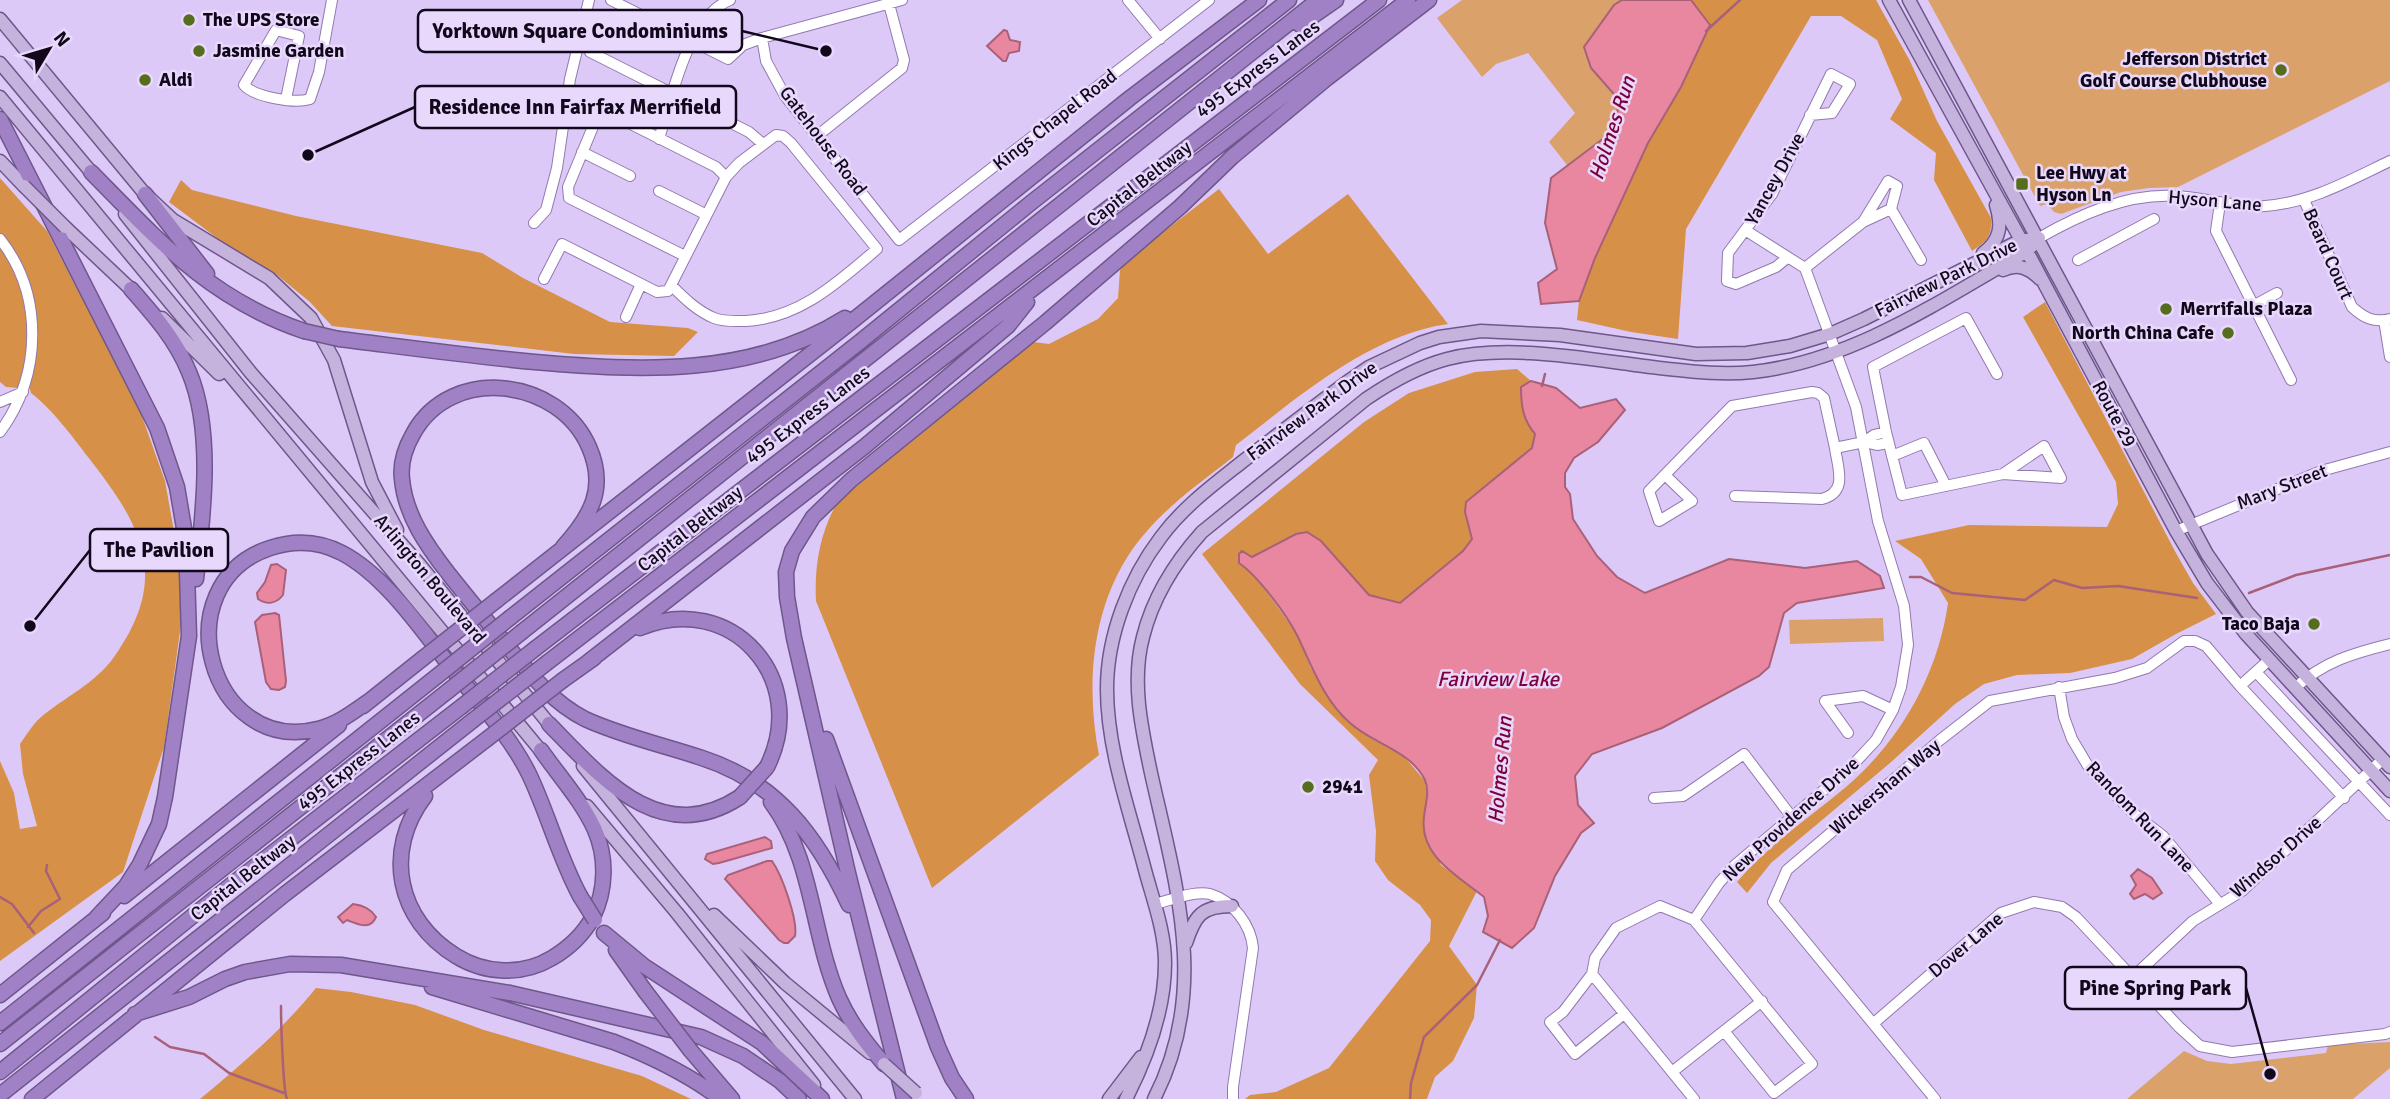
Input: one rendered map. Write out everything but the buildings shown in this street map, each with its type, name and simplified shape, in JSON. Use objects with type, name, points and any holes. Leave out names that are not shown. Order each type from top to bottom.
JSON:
[{"type":"highway","points":[[0,995],[1130,98],[1259,0]]},
{"type":"highway","name":"Capital Beltway","points":[[0,1023],[1289,0]]},
{"type":"highway","name":"495 Express Lanes","points":[[0,1044],[1318,0]]},
{"type":"highway","points":[[1191,103],[1336,0]]},
{"type":"highway","points":[[1242,104],[1363,0]]},
{"type":"highway","name":"495 Express Lanes","points":[[0,1072],[231,886],[536,648],[1379,0]]},
{"type":"highway","name":"Capital Beltway","points":[[0,1095],[472,721],[1408,0]]},
{"type":"highway","points":[[914,1097],[864,941],[803,674],[787,597],[786,572],[792,551],[801,533],[830,499],[873,460],[1045,323],[1180,207],[1232,157],[1326,79],[1429,0]]},
{"type":"highway","points":[[0,119],[54,229],[148,407],[170,463],[186,540],[189,636]]},
{"type":"highway","points":[[91,172],[180,260],[206,281],[260,314],[304,331],[339,339],[491,358],[584,366],[686,367],[726,363],[786,346],[834,324],[899,284]]},
{"type":"highway","points":[[145,194],[195,261],[225,292]]},
{"type":"highway","points":[[588,662],[832,472],[952,374],[1008,326],[1037,288]]},
{"type":"highway","points":[[96,918],[126,886],[159,824],[168,783],[189,636],[202,508],[203,446],[200,415],[190,374],[181,354],[158,320],[131,289]]},
{"type":"highway","points":[[564,547],[586,519],[594,500],[597,480],[596,467],[585,437],[561,409],[524,391],[492,387],[464,392],[450,398],[426,415],[409,442],[402,465],[403,489],[416,525],[437,558],[542,688],[564,707],[595,724],[723,765],[782,804],[810,834],[836,876],[864,941]]},
{"type":"highway","points":[[369,701],[343,719],[318,729],[303,731],[276,728],[262,723],[235,704],[214,669],[208,634],[211,608],[217,594],[234,570],[254,554],[295,542],[327,546],[342,553],[374,577],[424,634],[512,745],[533,782],[559,854],[580,896],[645,991],[732,1099]]},
{"type":"highway","points":[[32,1099],[285,894],[624,635],[664,620],[690,619],[727,628],[750,645],[760,657],[776,688],[780,711],[779,734],[767,767],[740,797],[721,807],[695,815],[669,814],[641,805],[604,779],[549,724]]},
{"type":"highway","points":[[803,674],[939,1047],[952,1078],[966,1099]]},
{"type":"highway","points":[[442,776],[415,808],[404,835],[401,874],[410,908],[435,942],[461,960],[485,969],[521,970],[548,961],[580,937],[599,905],[603,883],[603,862],[596,831],[541,750]]},
{"type":"highway","points":[[752,782],[775,807],[795,842],[839,999],[859,1034],[884,1064]]},
{"type":"highway","points":[[604,933],[644,966],[762,1043],[824,1099]]},
{"type":"highway","points":[[135,1014],[190,997],[225,979],[265,968],[314,963],[374,970],[510,993],[701,1037],[743,1056],[780,1081],[799,1099]]},
{"type":"highway","points":[[374,970],[614,1042],[668,1065],[721,1099]]},
{"type":"highway","points":[[939,1047],[954,1099]]},
{"type":"main road","name":"Route 29","points":[[1889,0],[2024,245],[2176,531],[2219,600],[2269,660],[2390,791]]},
{"type":"main road","name":"Route 29","points":[[1909,0],[2190,524],[2222,577],[2247,612],[2387,763]]},
{"type":"main road","points":[[0,17],[145,194],[173,220],[269,278],[311,318],[334,360],[377,492],[420,565]]},
{"type":"main road","name":"Arlington Boulevard","points":[[0,62],[251,373],[420,565],[855,1099]]},
{"type":"main road","name":"Arlington Boulevard","points":[[0,97],[677,914],[824,1099]]},
{"type":"main road","points":[[0,162],[210,365],[286,444]]},
{"type":"main road","points":[[1944,278],[1985,252],[1998,235],[2000,218],[1985,177]]},
{"type":"main road","name":"Fairview Park Drive","points":[[1126,1099],[1138,1076],[1159,1010],[1165,963],[1164,943],[1116,757],[1108,712],[1108,670],[1118,624],[1140,569],[1160,537],[1196,499],[1347,382],[1393,355],[1439,337],[1481,331],[1523,331],[1696,354],[1768,350],[1830,334],[1944,278],[2039,238]]},
{"type":"main road","name":"Fairview Park Drive","points":[[1154,1099],[1173,1052],[1184,1009],[1184,948],[1178,899],[1142,732],[1138,691],[1140,652],[1147,624],[1165,583],[1183,555],[1215,520],[1366,399],[1411,372],[1449,359],[1486,353],[1527,354],[1701,373],[1774,369],[1837,352],[1952,294],[2024,245]]},
{"type":"main road","points":[[1952,294],[2009,267],[2020,266],[2033,272],[2048,290]]},
{"type":"main road","points":[[666,866],[764,964],[884,1064],[914,1097]]},
{"type":"main road","points":[[1184,948],[1196,918],[1212,907],[1232,906]]},
{"type":"main road","points":[[1109,1099],[1147,1048]]},
{"type":"street","points":[[286,99],[299,36],[276,30],[244,85],[249,91],[286,99],[303,102],[310,99],[314,91],[331,0]]},
{"type":"street","points":[[534,223],[546,210],[557,168],[570,79],[589,0]]},
{"type":"street","points":[[611,0],[728,59],[743,45],[762,38],[902,0]]},
{"type":"street","points":[[659,139],[680,68],[706,17],[712,9],[730,0]]},
{"type":"street","points":[[1128,0],[1160,39]]},
{"type":"street","name":"Kings Chapel Road","points":[[900,240],[1209,0]]},
{"type":"street","points":[[817,136],[902,68],[904,60],[889,4]]},
{"type":"street","name":"Gatehouse Road","points":[[762,38],[766,61],[785,96],[900,240]]},
{"type":"street","points":[[590,52],[749,132],[763,144]]},
{"type":"street","name":"Yancey Drive","points":[[1805,268],[1745,230],[1772,194],[1810,115],[1831,74],[1850,84],[1832,113],[1810,115]]},
{"type":"street","points":[[685,256],[569,198],[568,187],[597,117],[604,114],[613,115],[716,167],[726,177]]},
{"type":"street","points":[[544,279],[562,244],[641,284],[662,293],[668,290],[726,177],[739,163],[776,135],[791,142],[877,249],[809,303],[791,312],[760,320],[715,319],[692,305],[671,285]]},
{"type":"street","points":[[582,152],[630,176]]},
{"type":"street","name":"Hyson Lane","points":[[2039,238],[2060,225],[2118,203],[2146,197],[2172,195],[2220,203],[2264,206],[2304,200],[2390,161]]},
{"type":"street","points":[[1863,222],[1888,181],[1896,186],[1891,209],[1921,260]]},
{"type":"street","points":[[659,191],[705,214]]},
{"type":"street","name":"Beard Court","points":[[2304,200],[2352,307],[2361,316],[2374,321],[2387,319]]},
{"type":"street","points":[[2220,203],[2216,231],[2291,380]]},
{"type":"street","points":[[1830,334],[1805,268],[1863,222],[1891,209]]},
{"type":"street","points":[[2078,260],[2154,219]]},
{"type":"street","points":[[1745,230],[1728,253],[1727,281],[1736,284],[1776,267],[1787,258]]},
{"type":"street","points":[[0,239],[21,274],[31,307],[32,343],[24,392],[11,418],[0,432]]},
{"type":"street","points":[[626,317],[641,284]]},
{"type":"street","points":[[2253,306],[2277,293]]},
{"type":"street","points":[[1997,374],[1966,318],[1873,367],[1888,443],[1902,495],[2003,474],[2060,478],[2044,446],[2003,474]]},
{"type":"street","points":[[2387,319],[2390,357]]},
{"type":"street","name":"New Providence Drive","points":[[1694,920],[1735,865],[1864,755],[1893,710],[1902,687],[1908,627],[1878,521],[1854,398],[1830,334]]},
{"type":"street","points":[[0,402],[24,392]]},
{"type":"street","points":[[1665,475],[1692,501],[1659,521],[1649,491],[1732,406],[1812,392],[1824,398],[1840,486],[1836,493],[1822,499],[1735,496]]},
{"type":"street","points":[[1864,442],[1874,435],[1886,432]]},
{"type":"street","points":[[1835,448],[1864,442],[1888,443]]},
{"type":"street","points":[[1892,456],[1924,443],[1946,486]]},
{"type":"street","name":"Mary Street","points":[[2176,531],[2321,471],[2390,452]]},
{"type":"street","name":"Wickersham Way","points":[[1935,1099],[1773,902],[1787,870],[1990,701],[2115,678],[2147,668],[2184,641],[2195,640],[2206,646],[2344,797]]},
{"type":"street","points":[[2295,688],[2306,677],[2344,656],[2390,644]]},
{"type":"street","points":[[2241,686],[2269,660]]},
{"type":"street","points":[[2256,672],[2390,815]]},
{"type":"street","name":"Random Run Lane","points":[[2059,687],[2064,716],[2072,739],[2088,766],[2133,813],[2163,836],[2219,903]]},
{"type":"street","points":[[1848,733],[1825,701],[1863,696],[1893,710]]},
{"type":"street","points":[[1654,798],[1683,796],[1744,754],[1791,817]]},
{"type":"street","name":"Windsor Drive","points":[[2133,976],[2193,921],[2242,891],[2371,771],[2387,763]]},
{"type":"street","points":[[1154,904],[1209,894],[1232,906],[1252,936],[1253,948],[1233,1099]]},
{"type":"street","name":"Dover Lane","points":[[1874,1023],[2001,913],[2034,902],[2062,907],[2076,916],[2200,1046],[2232,1052],[2390,1032]]},
{"type":"street","points":[[1624,1014],[1575,1054],[1550,1022],[1563,1012],[1592,974],[1595,958],[1616,928],[1660,906],[1694,920],[1812,1064],[1774,1093],[1724,1031]]},
{"type":"street","points":[[1592,974],[1691,1098]]},
{"type":"street","points":[[1672,1072],[1762,1001]]},
{"type":"shaded area","points":[[1462,0],[1622,0],[1614,5],[1591,68],[1620,101],[1614,127],[1595,146],[1585,174],[1567,165],[1549,142],[1575,113],[1528,53],[1496,64],[1482,77],[1437,18]]},
{"type":"shaded area","points":[[1691,0],[1876,0],[1910,61],[1937,121],[1991,218],[1991,230],[1985,241],[1972,251],[1934,180],[1936,153],[1890,119],[1902,99],[1877,40],[1841,16],[1811,16],[1686,229],[1678,339],[1577,320],[1579,301],[1595,258],[1648,143],[1681,87],[1709,26]]},
{"type":"shaded area","points":[[1928,0],[2390,0],[2390,81],[2178,187],[2121,192],[2061,214],[2054,212],[2047,204],[2040,206]]},
{"type":"shaded area","points":[[0,178],[47,231],[139,408],[165,481],[177,548],[183,610],[164,747],[123,872],[0,961],[0,761],[14,793],[20,829],[37,826],[23,774],[20,744],[40,718],[88,683],[114,657],[142,602],[145,577],[143,553],[135,530],[107,482],[69,432],[30,389],[6,387],[0,382]]},
{"type":"shaded area","points":[[181,180],[192,190],[296,216],[482,253],[523,278],[610,322],[688,328],[698,332],[674,356],[574,354],[332,326],[310,302],[277,275],[217,238],[169,202]]},
{"type":"shaded area","points":[[1219,189],[1268,254],[1348,194],[1448,324],[1419,330],[1390,341],[1335,371],[1236,445],[1233,457],[1156,521],[1129,555],[1104,608],[1093,666],[1099,755],[932,888],[816,601],[820,546],[828,521],[841,496],[1025,341],[1049,344],[1098,319],[1118,298],[1120,270],[1132,256]]},
{"type":"shaded area","points":[[2045,302],[2177,555],[2216,614],[2132,659],[2070,673],[2017,675],[1984,684],[1955,704],[1890,763],[1771,863],[1747,893],[1737,882],[1775,844],[1866,769],[1900,727],[1926,680],[1936,655],[1948,603],[1921,559],[1895,541],[1969,525],[2107,527],[2118,504],[2116,482],[2023,317]]},
{"type":"shaded area","points":[[1517,369],[1531,381],[1521,387],[1521,400],[1528,423],[1535,434],[1532,448],[1466,502],[1465,512],[1472,539],[1463,551],[1400,603],[1369,595],[1358,584],[1273,548],[1252,557],[1242,551],[1239,563],[1253,573],[1297,634],[1311,668],[1374,740],[1402,754],[1425,781],[1427,795],[1423,819],[1441,865],[1477,891],[1449,946],[1477,985],[1474,1018],[1453,1061],[1435,1077],[1427,1099],[1245,1099],[1250,1095],[1276,1092],[1329,1068],[1430,941],[1431,920],[1420,905],[1388,880],[1375,861],[1376,831],[1369,775],[1378,760],[1300,684],[1202,554],[1364,422],[1409,393],[1475,372]]},
{"type":"shaded area","points":[[1883,618],[1884,641],[1790,644],[1789,620]]},
{"type":"shaded area","points":[[316,988],[415,1005],[484,1030],[642,1076],[691,1099],[200,1099],[275,1033]]},
{"type":"shaded area","points":[[2390,1042],[2390,1068],[2353,1099],[2127,1099],[2184,1051],[2207,1061],[2231,1064],[2326,1053],[2328,1045]]},
{"type":"water","points":[[1622,0],[1691,0],[1710,25],[1681,87],[1648,143],[1595,258],[1579,301],[1541,304],[1538,283],[1557,269],[1545,223],[1551,178],[1612,132],[1620,101],[1591,68],[1584,47],[1614,5]]},
{"type":"water","points":[[1004,30],[1010,40],[1020,42],[1019,51],[1009,53],[1006,61],[987,46]]},
{"type":"water","name":"Fairview Lake","points":[[1531,381],[1556,388],[1580,408],[1616,399],[1625,410],[1598,442],[1574,458],[1565,473],[1565,487],[1570,494],[1573,519],[1597,556],[1617,577],[1645,593],[1729,559],[1805,568],[1857,561],[1880,576],[1884,588],[1797,603],[1784,613],[1769,667],[1759,676],[1662,728],[1592,754],[1575,776],[1578,805],[1594,823],[1581,833],[1555,876],[1534,928],[1512,948],[1483,932],[1488,916],[1484,897],[1442,863],[1427,843],[1424,831],[1427,798],[1425,780],[1410,761],[1359,730],[1341,714],[1319,683],[1287,618],[1263,586],[1239,563],[1239,554],[1242,551],[1252,557],[1296,534],[1307,532],[1321,541],[1369,595],[1400,603],[1463,551],[1472,539],[1465,512],[1466,502],[1532,448],[1535,434],[1528,423],[1521,400],[1521,387]]},
{"type":"water","points":[[277,564],[286,570],[283,595],[274,602],[265,602],[258,599],[257,593],[265,582],[271,565]]},
{"type":"water","points":[[262,615],[279,615],[286,681],[285,687],[279,690],[271,689],[266,682],[255,622]]},
{"type":"water","points":[[765,837],[771,841],[772,848],[713,864],[705,859],[707,854]]},
{"type":"water","points":[[772,861],[776,868],[792,909],[795,936],[788,943],[779,940],[725,879],[728,875]]},
{"type":"water","points":[[2138,869],[2152,878],[2162,893],[2153,899],[2145,894],[2134,899],[2130,894],[2136,885],[2131,876]]},
{"type":"water","points":[[353,904],[363,906],[376,917],[367,925],[347,920],[343,923],[338,917]]},
{"type":"waterway","name":"Holmes Run","points":[[1706,31],[1740,0]]},
{"type":"waterway","name":"Holmes Run","points":[[1542,386],[1545,374]]},
{"type":"waterway","points":[[2249,593],[2296,575],[2390,555]]},
{"type":"waterway","points":[[1910,577],[1921,577],[1952,593],[2025,600],[2054,580],[2082,588],[2118,586],[2197,598]]},
{"type":"waterway","points":[[28,927],[41,911],[60,899],[46,871],[47,865]]},
{"type":"waterway","points":[[0,897],[12,904],[34,933]]},
{"type":"waterway","name":"Holmes Run","points":[[1410,1099],[1411,1083],[1424,1037],[1477,985],[1500,940]]},
{"type":"waterway","points":[[281,1006],[283,1070],[287,1099]]},
{"type":"waterway","points":[[155,1037],[170,1047],[204,1054],[229,1073],[284,1093]]},
{"type":"place","name":"The UPS Store","points":[[189,20]]},
{"type":"place","name":"Jasmine Garden","points":[[199,51]]},
{"type":"place","name":"Yorktown Square Condominiums","points":[[826,51]]},
{"type":"place","name":"Jefferson District Golf Course Clubhouse","points":[[2281,70]]},
{"type":"place","name":"Aldi","points":[[145,80]]},
{"type":"place","name":"Residence Inn Fairfax Merrifield","points":[[308,155]]},
{"type":"place","name":"Lee Hwy at Hyson Ln","points":[[2022,184]]},
{"type":"place","name":"Merrifalls Plaza","points":[[2166,309]]},
{"type":"place","name":"North China Cafe","points":[[2228,333]]},
{"type":"place","name":"Taco Baja","points":[[2314,624]]},
{"type":"place","name":"The Pavilion","points":[[30,626]]},
{"type":"place","name":"2941","points":[[1308,787]]},
{"type":"place","name":"Pine Spring Park","points":[[2270,1074]]}]
